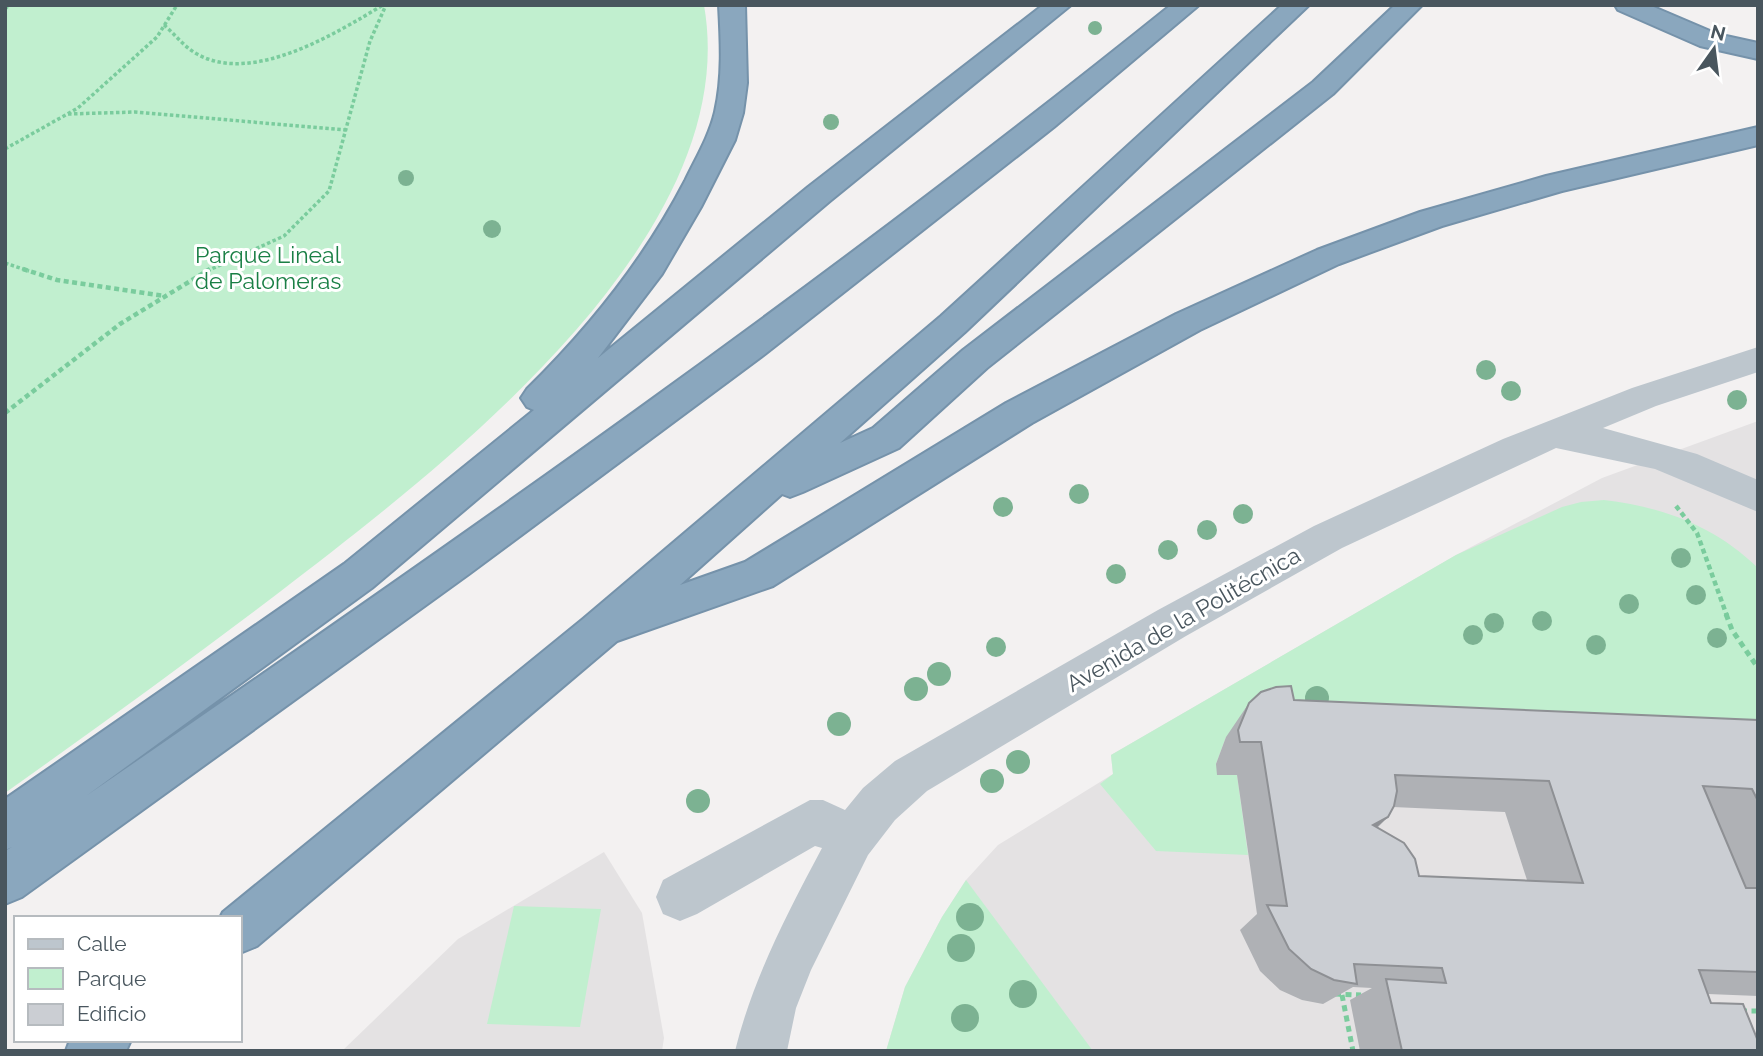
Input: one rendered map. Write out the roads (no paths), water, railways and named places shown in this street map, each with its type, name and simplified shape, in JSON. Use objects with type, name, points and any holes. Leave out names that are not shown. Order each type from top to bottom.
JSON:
[{"type":"highway","points":[[358,576],[414,514],[566,372],[623,307],[678,227],[726,127],[734,62],[733,5]]},
{"type":"highway","points":[[5,827],[358,576],[819,194],[1059,5]]},
{"type":"highway","points":[[5,880],[407,597],[767,335],[976,174],[1186,5]]},
{"type":"highway","points":[[242,927],[598,632],[953,324],[1297,5]]},
{"type":"highway","points":[[750,501],[886,438],[975,359],[1322,88],[1410,5]]},
{"type":"highway","points":[[1627,5],[1709,40],[1758,51]]},
{"type":"highway","points":[[598,632],[759,574],[1019,413],[1188,321],[1328,257],[1431,219],[1556,183],[1758,136]]},
{"type":"street","name":"Avenida de la Politécnica","points":[[761,1051],[771,1008],[791,957],[852,839],[879,804],[911,776],[1172,623],[1328,537],[1421,492],[1644,397],[1758,359]]},
{"type":"street","points":[[1556,434],[1632,447],[1665,457],[1709,472],[1758,497]]},
{"type":"street","points":[[680,897],[810,823],[823,823],[852,839]]},
{"type":"park label","name":"Parque Lineal de Palomeras","points":[[268,267]]}]
